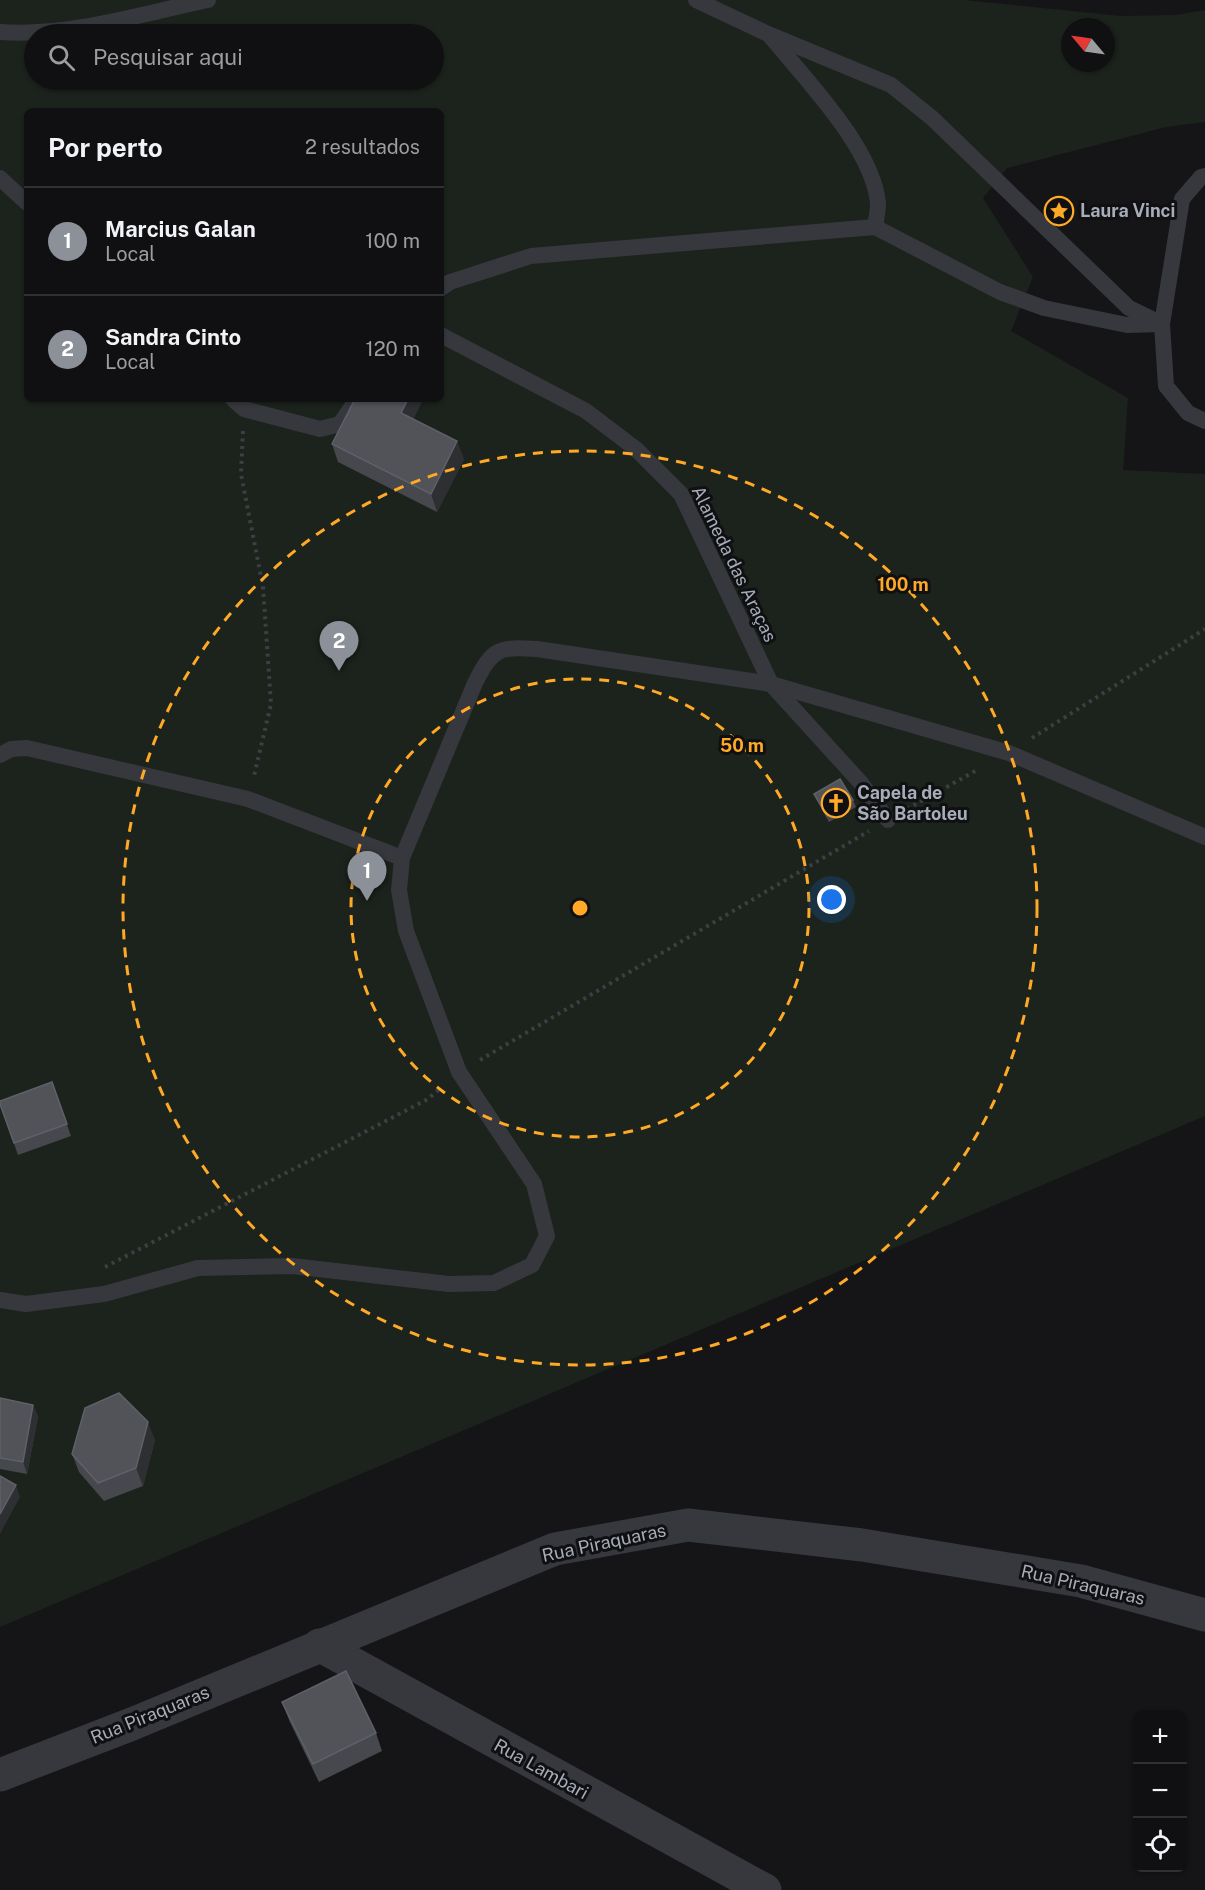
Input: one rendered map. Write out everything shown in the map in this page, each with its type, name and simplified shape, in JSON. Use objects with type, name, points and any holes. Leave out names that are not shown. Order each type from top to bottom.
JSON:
[{"type":"street","name":"Rua Piraquaras","points":[[0,1775],[132,1724],[555,1549],[688,1525],[862,1545],[1081,1581],[1205,1615]]},
{"type":"street","name":"Rua Lambari","points":[[319,1645],[765,1890]]},
{"type":"lane","points":[[93,24],[207,0]]},
{"type":"lane","points":[[696,0],[768,34],[891,85],[932,118],[1129,308],[1162,324]]},
{"type":"lane","points":[[0,32],[24,34]]},
{"type":"lane","points":[[768,34],[845,129],[866,163],[878,204],[875,227]]},
{"type":"lane","points":[[1205,176],[1201,177],[1182,199],[1162,324],[1166,386],[1188,413],[1205,421]]},
{"type":"lane","points":[[0,178],[24,200]]},
{"type":"lane","points":[[444,286],[450,282],[531,256],[875,227],[1000,292],[1044,308],[1127,325],[1162,324]]},
{"type":"lane","name":"Alameda das Araças","points":[[444,337],[586,411],[636,449],[681,494],[771,684],[861,783],[888,820]]},
{"type":"lane","points":[[239,404],[320,429],[340,424],[355,402]]},
{"type":"lane","points":[[0,1300],[26,1304],[104,1294],[198,1268],[292,1266],[449,1284],[494,1283],[532,1265],[547,1236],[534,1184],[459,1072],[406,931],[399,890],[402,858],[488,657],[508,648],[537,649],[771,684],[1010,753],[1205,837]]},
{"type":"lane","points":[[0,755],[10,749],[27,748],[248,799],[402,858]]},
{"type":"path","points":[[239,404],[241,474],[263,587],[271,704],[248,799]]},
{"type":"path","points":[[100,1269],[429,1099],[459,1072],[888,820],[1010,753],[1205,629]]},
{"type":"shaded area","points":[[0,0],[964,0],[1120,16],[1176,15],[1205,10],[1205,122],[1166,127],[1007,168],[983,198],[1033,277],[1011,331],[1128,398],[1123,470],[1205,474],[1205,1116],[0,1627]]},
{"type":"building","points":[[353,402],[406,402],[401,413],[457,441],[431,494],[332,444]]},
{"type":"building","name":"Capela de São Bartoleu","points":[[840,779],[853,800],[827,816],[814,794]]},
{"type":"building","points":[[52,1082],[67,1124],[14,1143],[0,1101]]},
{"type":"building","points":[[119,1393],[148,1422],[136,1468],[98,1483],[72,1454],[85,1408]]},
{"type":"building","points":[[0,1398],[33,1405],[23,1462],[0,1458]]},
{"type":"building","points":[[0,1476],[16,1485],[0,1514]]},
{"type":"building","points":[[346,1671],[376,1733],[313,1764],[282,1702]]},
{"type":"place","name":"Laura Vinci","points":[[1059,211]]},
{"type":"place","name":"Sandra Cinto","points":[[339,671]]},
{"type":"place","name":"Capela de São Bartoleu","points":[[836,803]]},
{"type":"place","name":"Marcius Galan","points":[[367,901]]}]
